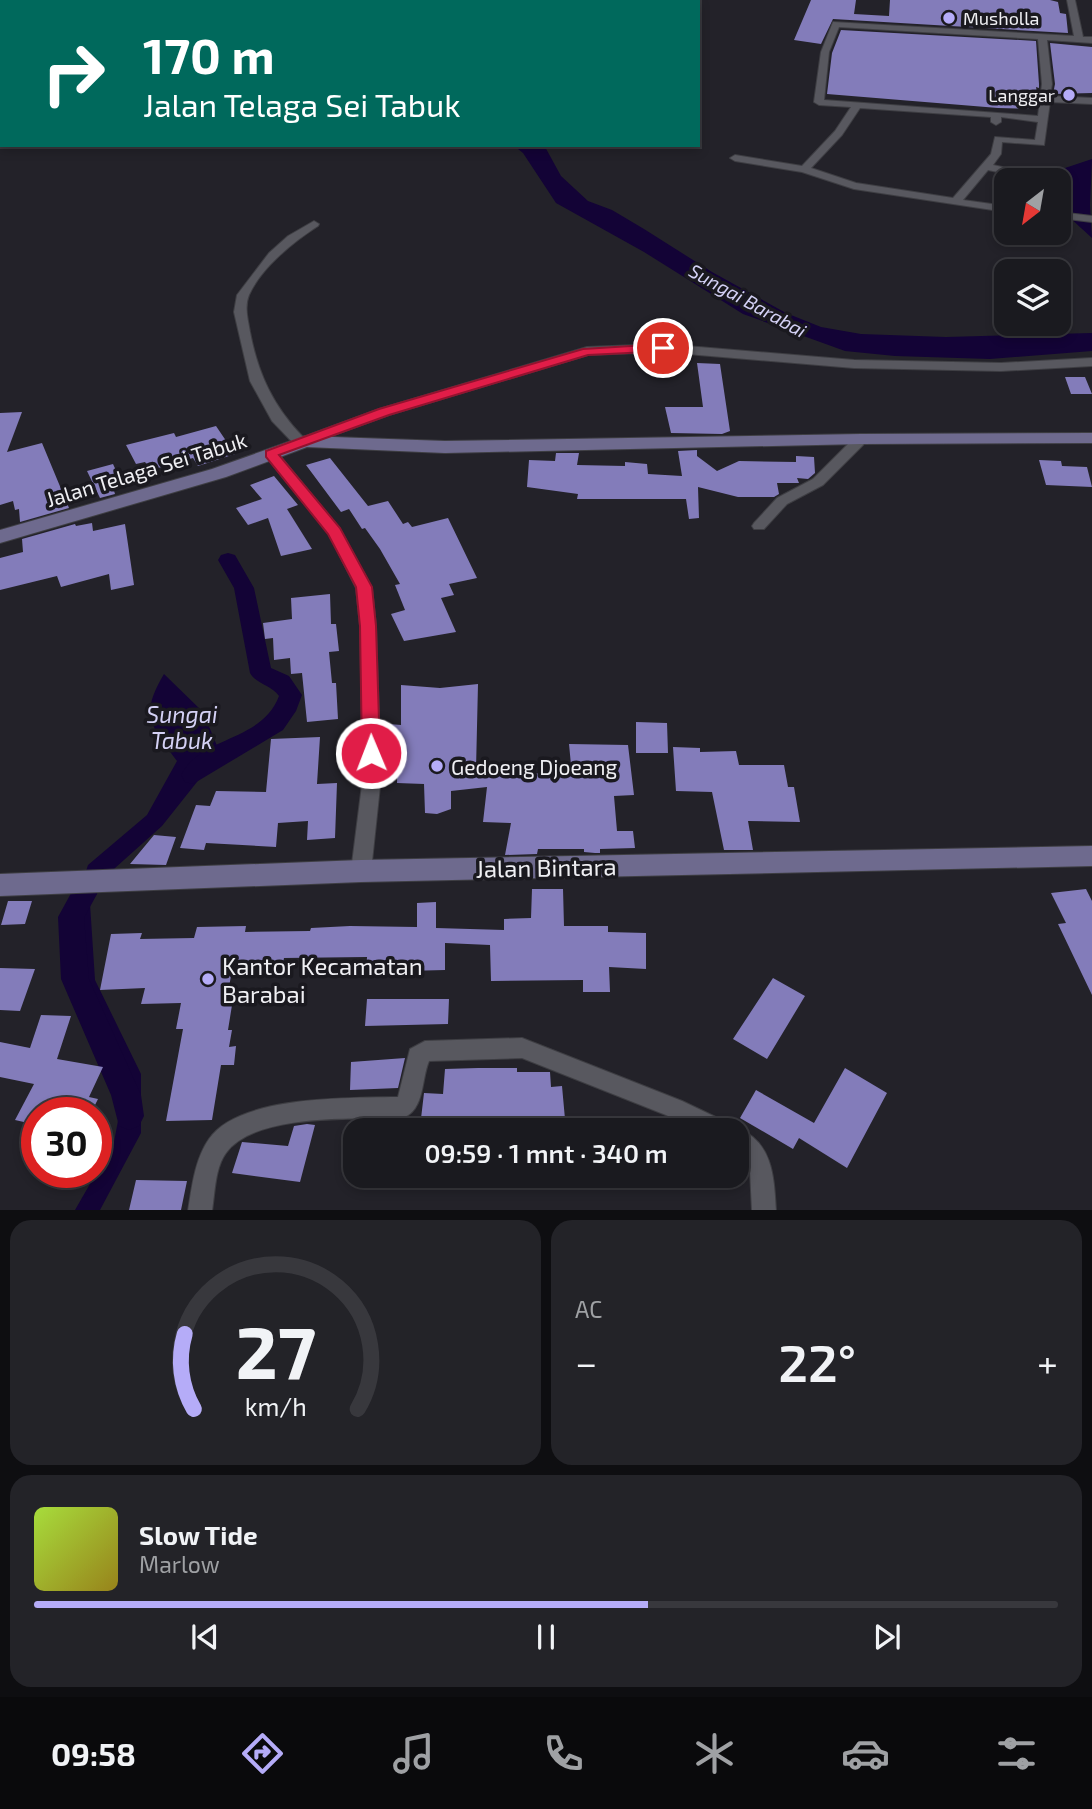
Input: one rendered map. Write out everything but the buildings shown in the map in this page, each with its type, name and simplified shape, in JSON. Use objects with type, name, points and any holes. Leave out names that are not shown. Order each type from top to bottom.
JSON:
[{"type":"main road","points":[[303,442],[444,447],[861,439],[1092,438]]},
{"type":"main road","name":"Jalan Telaga Sei Tabuk","points":[[0,537],[219,473],[303,442]]},
{"type":"main road","name":"Jalan Bintara","points":[[0,885],[361,871],[1092,856]]},
{"type":"street","points":[[1071,0],[1079,39]]},
{"type":"street","points":[[1044,119],[819,102],[825,52],[838,22],[1092,40]]},
{"type":"street","points":[[998,139],[1040,143],[1046,99],[1042,37]]},
{"type":"street","points":[[1046,99],[1092,101]]},
{"type":"street","points":[[804,169],[839,133],[857,104]]},
{"type":"street","points":[[956,202],[996,154],[996,114]]},
{"type":"street","points":[[735,158],[804,169],[854,186],[994,207]]},
{"type":"street","points":[[985,166],[994,168]]},
{"type":"street","points":[[1071,216],[1092,219]]},
{"type":"street","points":[[314,224],[292,238],[273,255],[243,295],[240,312],[256,381],[277,418],[303,442],[384,412],[587,351],[663,348],[853,365],[1001,367],[1092,362]]},
{"type":"street","points":[[759,526],[782,501],[818,482],[861,439]]},
{"type":"street","points":[[271,454],[335,532],[364,587],[370,668],[372,777],[361,871]]},
{"type":"street","points":[[200,1210],[206,1176],[222,1140],[250,1123],[312,1110],[403,1107],[408,1102],[418,1056],[425,1051],[523,1048],[694,1118]]},
{"type":"street","points":[[749,1147],[761,1162],[764,1210]]},
{"type":"water","name":"Sungai Barabai","points":[[516,147],[545,147],[561,176],[588,201],[612,210],[712,272],[786,313],[821,327],[861,334],[946,337],[1071,336],[1071,334],[1092,333],[1092,351],[990,359],[895,356],[845,351],[743,314],[644,252],[556,203],[523,153]]},
{"type":"water","points":[[1092,159],[1092,238],[1071,218],[1071,168],[1065,168]]},
{"type":"water","name":"Sungai Tabuk","points":[[164,674],[203,712],[220,753],[162,826],[115,868],[90,904],[95,980],[141,1074],[141,1133],[112,1187],[112,1145],[126,1078],[98,1036],[78,977],[71,917],[88,865],[147,815],[177,761],[151,720],[150,710],[156,688]]},
{"type":"water","name":"Sungai Tabuk","points":[[88,1188],[112,1188],[100,1210],[75,1210]]},
{"type":"waterway","points":[[193,775],[218,756],[263,734],[285,711],[291,695],[281,682],[261,673],[244,588],[228,560]]},
{"type":"waterway","points":[[84,894],[71,917],[75,979],[126,1095],[129,1116]]},
{"type":"place","name":"Musholla","points":[[949,18]]},
{"type":"place","name":"Langgar","points":[[1069,95]]},
{"type":"place","name":"Gedoeng Djoeang","points":[[437,766]]},
{"type":"place","name":"Kantor Kecamatan Barabai","points":[[208,979]]},
{"type":"route","points":[[371,753],[368,626],[364,587],[335,532],[271,454],[384,412],[587,351],[631,347],[663,348]]}]
